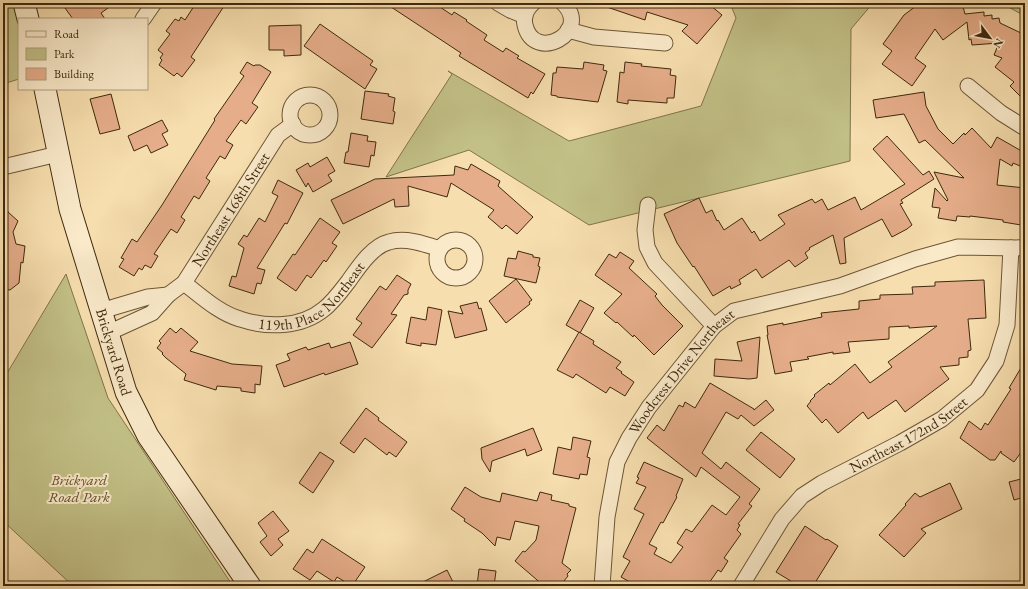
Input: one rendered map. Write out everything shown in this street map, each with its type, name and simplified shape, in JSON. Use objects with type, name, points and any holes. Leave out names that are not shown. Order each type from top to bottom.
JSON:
[{"type":"street","points":[[24,3],[28,18]]},
{"type":"street","points":[[144,18],[154,3]]},
{"type":"street","points":[[498,3],[510,10],[529,9],[526,29],[529,34],[540,42],[553,43],[564,37],[568,30],[571,18],[563,3]]},
{"type":"street","points":[[568,30],[594,37],[665,43]]},
{"type":"street","points":[[968,86],[1001,113],[1025,128]]},
{"type":"street","name":"Brickyard Road","points":[[45,90],[70,209],[126,392],[148,436],[250,586]]},
{"type":"street","name":"Northeast 168th Street","points":[[108,333],[152,313],[168,295],[184,283],[278,134],[292,124]]},
{"type":"street","points":[[3,167],[58,154]]},
{"type":"street","points":[[648,205],[645,230],[647,247],[656,263],[714,326]]},
{"type":"street","name":"119th Place Northeast","points":[[184,283],[222,311],[239,319],[261,324],[280,326],[302,321],[324,310],[337,296],[364,260],[377,248],[389,242],[418,242],[440,249]]},
{"type":"street","name":"Woodcrest Drive Northeast","points":[[602,586],[607,517],[617,462],[629,438],[650,406],[714,326],[734,311],[840,286],[914,259],[958,247],[1018,248]]},
{"type":"street","name":"Northeast 172nd Street","points":[[741,586],[782,519],[802,496],[822,483],[942,420],[977,390],[996,361],[1007,325],[1018,248]]},
{"type":"street","points":[[101,311],[148,297],[168,295]]},
{"type":"green space","points":[[3,3],[25,3],[19,18],[18,18],[18,79],[3,84]]},
{"type":"green space","points":[[730,3],[873,3],[851,29],[850,161],[589,225],[469,150],[386,177],[452,74],[448,71],[569,141],[701,106],[736,18]]},
{"type":"green space","points":[[1001,3],[1025,3],[1025,16]]},
{"type":"green space","name":"Brickyard Road Park","points":[[66,274],[108,398],[233,586],[73,586],[3,521],[3,380]]},
{"type":"building","points":[[70,3],[115,3],[101,13],[104,18],[72,18],[65,8]]},
{"type":"building","points":[[196,3],[226,3],[191,57],[195,60],[182,77],[177,73],[174,76],[159,65],[162,60],[160,58],[163,54],[158,50],[170,34],[166,31],[175,19],[179,21],[181,17],[185,20]]},
{"type":"building","points":[[385,3],[434,3],[452,15],[454,12],[467,20],[466,21],[487,35],[484,40],[503,52],[506,48],[519,56],[517,58],[545,74],[533,94],[531,92],[528,98],[459,56],[461,53]]},
{"type":"building","points":[[602,3],[702,3],[708,8],[710,5],[722,15],[697,44],[682,31],[688,25],[647,12],[645,20],[601,5]]},
{"type":"building","points":[[920,3],[962,3],[965,14],[984,12],[984,16],[992,15],[992,19],[999,18],[1000,23],[1021,33],[1025,37],[1025,101],[1010,86],[1014,82],[995,67],[1002,58],[994,55],[999,43],[972,45],[971,39],[969,40],[967,22],[943,40],[935,29],[915,58],[926,66],[912,86],[882,64],[892,51],[883,44],[904,15]]},
{"type":"building","points":[[320,24],[373,61],[370,65],[377,69],[365,89],[304,46]]},
{"type":"building","points":[[301,25],[301,55],[284,56],[284,50],[269,50],[269,26]]},
{"type":"building","points":[[247,62],[254,66],[260,65],[271,72],[252,103],[258,107],[246,124],[241,120],[226,141],[233,145],[225,159],[220,156],[206,178],[210,181],[199,199],[194,196],[181,217],[185,220],[177,233],[171,229],[154,254],[158,256],[151,268],[145,265],[142,270],[139,268],[134,276],[119,267],[124,259],[121,258],[132,239],[137,242],[162,205],[215,120],[214,119],[244,76],[240,73]]},
{"type":"building","points":[[584,62],[604,65],[603,70],[607,71],[598,102],[551,95],[553,73],[556,73],[557,67],[583,69]]},
{"type":"building","points":[[625,62],[642,64],[641,66],[671,69],[670,75],[676,76],[674,98],[667,98],[667,103],[628,100],[628,104],[617,102],[620,72],[624,73]]},
{"type":"building","points":[[365,91],[389,94],[388,96],[395,98],[393,124],[361,119]]},
{"type":"building","points":[[924,92],[926,106],[938,129],[953,144],[964,133],[965,135],[972,128],[991,148],[997,137],[1025,153],[1025,158],[1020,166],[1013,163],[1012,166],[1000,159],[997,185],[1025,188],[1021,225],[1003,222],[1003,220],[970,216],[957,216],[956,221],[938,218],[940,208],[932,207],[935,188],[947,201],[948,200],[934,172],[964,178],[925,140],[919,143],[904,114],[876,118],[873,100]]},
{"type":"building","points":[[111,94],[120,129],[100,134],[90,99]]},
{"type":"building","points":[[162,120],[168,131],[162,134],[168,145],[151,153],[147,145],[134,151],[128,136]]},
{"type":"building","points":[[351,133],[368,136],[367,141],[376,142],[374,156],[371,155],[369,167],[344,163],[346,152],[348,152]]},
{"type":"building","points":[[887,136],[923,175],[929,171],[934,179],[901,200],[903,203],[900,204],[912,225],[892,237],[882,219],[844,238],[846,263],[840,264],[833,235],[809,248],[810,249],[805,253],[808,258],[795,267],[789,260],[762,278],[756,269],[739,280],[741,284],[731,289],[730,286],[713,296],[677,243],[664,214],[699,198],[706,213],[712,210],[717,221],[718,220],[724,230],[742,218],[752,233],[754,231],[760,241],[785,224],[778,215],[812,199],[815,203],[822,199],[828,210],[855,197],[861,210],[905,184],[873,149]]},
{"type":"building","points":[[327,157],[335,171],[328,175],[332,181],[313,192],[308,183],[306,187],[296,170],[308,163],[310,167]]},
{"type":"building","points":[[471,164],[500,181],[498,186],[533,217],[517,234],[506,225],[502,229],[488,217],[494,210],[451,183],[447,197],[408,186],[409,206],[395,207],[394,199],[343,224],[331,200],[375,179],[454,175],[455,166],[468,170]]},
{"type":"building","points":[[278,180],[303,193],[287,224],[285,223],[257,268],[265,270],[261,284],[257,283],[254,294],[229,286],[232,276],[236,277],[244,248],[238,244],[244,235],[247,237],[259,218],[265,222],[278,196],[272,193]]},
{"type":"building","points":[[3,208],[7,209],[8,212],[18,221],[13,232],[16,244],[25,246],[23,263],[21,262],[19,283],[10,290],[3,289]]},
{"type":"building","points":[[320,218],[340,232],[332,243],[337,246],[326,262],[324,260],[311,278],[307,275],[296,291],[277,278],[293,254],[295,255]]},
{"type":"building","points":[[518,251],[540,258],[538,266],[540,267],[536,283],[504,276],[508,258],[516,259]]},
{"type":"building","points":[[620,252],[634,261],[629,268],[657,294],[655,296],[662,305],[683,326],[654,355],[634,335],[633,337],[617,322],[616,323],[604,313],[622,294],[595,275],[609,254],[616,258]]},
{"type":"building","points":[[397,275],[411,284],[408,294],[404,295],[391,314],[397,315],[372,348],[353,335],[362,323],[356,319],[380,286],[386,290]]},
{"type":"building","points":[[516,279],[532,300],[529,302],[530,304],[506,323],[489,301]]},
{"type":"building","points":[[984,280],[986,318],[968,319],[971,350],[968,351],[968,357],[959,358],[959,365],[940,367],[949,379],[905,412],[896,400],[868,419],[863,412],[838,433],[826,419],[822,423],[807,406],[815,396],[814,395],[829,383],[830,385],[855,364],[870,383],[892,367],[888,362],[937,326],[909,328],[909,326],[889,327],[889,339],[848,342],[850,352],[833,354],[833,352],[807,357],[809,359],[790,362],[792,371],[775,374],[767,335],[767,326],[783,323],[783,325],[822,317],[821,313],[859,309],[859,301],[880,299],[880,295],[913,294],[912,287],[935,286],[935,282]]},
{"type":"building","points":[[580,300],[594,308],[580,333],[566,325]]},
{"type":"building","points":[[477,302],[479,309],[481,308],[487,330],[455,338],[448,311],[463,314],[460,306]]},
{"type":"building","points":[[428,307],[442,310],[436,345],[421,343],[421,346],[406,343],[411,317],[426,320]]},
{"type":"building","points":[[170,328],[176,333],[181,328],[198,342],[190,351],[232,364],[262,366],[260,385],[255,384],[255,393],[241,391],[241,388],[217,386],[216,390],[184,380],[186,374],[166,358],[157,348],[161,343],[159,341]]},
{"type":"building","points":[[579,332],[594,341],[593,344],[621,362],[616,368],[634,382],[625,396],[610,387],[606,393],[576,374],[573,378],[557,370]]},
{"type":"building","points":[[760,337],[757,378],[749,379],[714,376],[715,359],[742,361],[737,342]]},
{"type":"building","points":[[350,342],[358,364],[325,375],[324,373],[284,387],[276,365],[290,360],[287,354],[306,347],[308,350],[329,343],[331,348]]},
{"type":"building","points":[[1025,361],[1025,447],[1014,462],[1001,453],[1001,451],[995,460],[990,460],[960,438],[969,421],[981,430],[985,423],[988,425],[1011,389],[1009,388]]},
{"type":"building","points":[[710,383],[754,410],[766,400],[774,410],[754,426],[741,415],[738,419],[726,412],[702,453],[721,469],[726,462],[760,489],[749,504],[752,506],[738,524],[740,525],[737,530],[741,534],[724,558],[728,561],[721,572],[718,570],[707,586],[637,586],[621,577],[630,561],[623,557],[644,514],[634,509],[646,487],[636,483],[639,478],[637,477],[644,462],[683,479],[676,496],[677,497],[663,523],[661,522],[649,544],[657,548],[654,554],[671,563],[683,547],[677,543],[686,529],[692,532],[712,505],[726,515],[740,497],[701,467],[696,477],[647,438],[657,425],[664,431],[679,405],[683,407],[685,402],[695,408]]},
{"type":"building","points":[[366,408],[379,418],[378,420],[407,442],[396,457],[389,452],[387,455],[365,438],[354,453],[340,443]]},
{"type":"building","points":[[533,428],[542,450],[527,456],[525,449],[492,461],[490,472],[482,459],[481,448]]},
{"type":"building","points":[[761,432],[795,459],[780,478],[746,450]]},
{"type":"building","points":[[573,437],[591,441],[587,457],[590,458],[587,475],[580,474],[579,479],[553,474],[558,447],[571,450]]},
{"type":"building","points":[[320,452],[334,461],[313,493],[299,483]]},
{"type":"building","points":[[1025,478],[1025,497],[1014,500],[1009,482]]},
{"type":"building","points":[[950,483],[962,509],[921,529],[926,533],[904,557],[879,535],[915,493],[920,497]]},
{"type":"building","points":[[465,487],[481,497],[500,502],[502,493],[537,501],[540,492],[552,495],[551,500],[569,504],[569,506],[576,508],[562,563],[571,570],[560,586],[544,586],[515,561],[523,551],[525,552],[536,540],[539,526],[515,521],[510,540],[497,537],[495,546],[482,533],[464,521],[465,519],[451,509]]},
{"type":"building","points":[[273,511],[289,531],[278,539],[283,545],[271,556],[260,542],[267,536],[258,523]]},
{"type":"building","points":[[805,526],[838,546],[813,586],[799,586],[776,572]]},
{"type":"building","points":[[322,539],[365,567],[352,586],[337,577],[334,582],[317,571],[310,580],[293,569],[307,549],[313,553]]},
{"type":"building","points":[[479,569],[496,571],[494,586],[477,586]]},
{"type":"building","points":[[447,570],[455,586],[415,586]]}]
